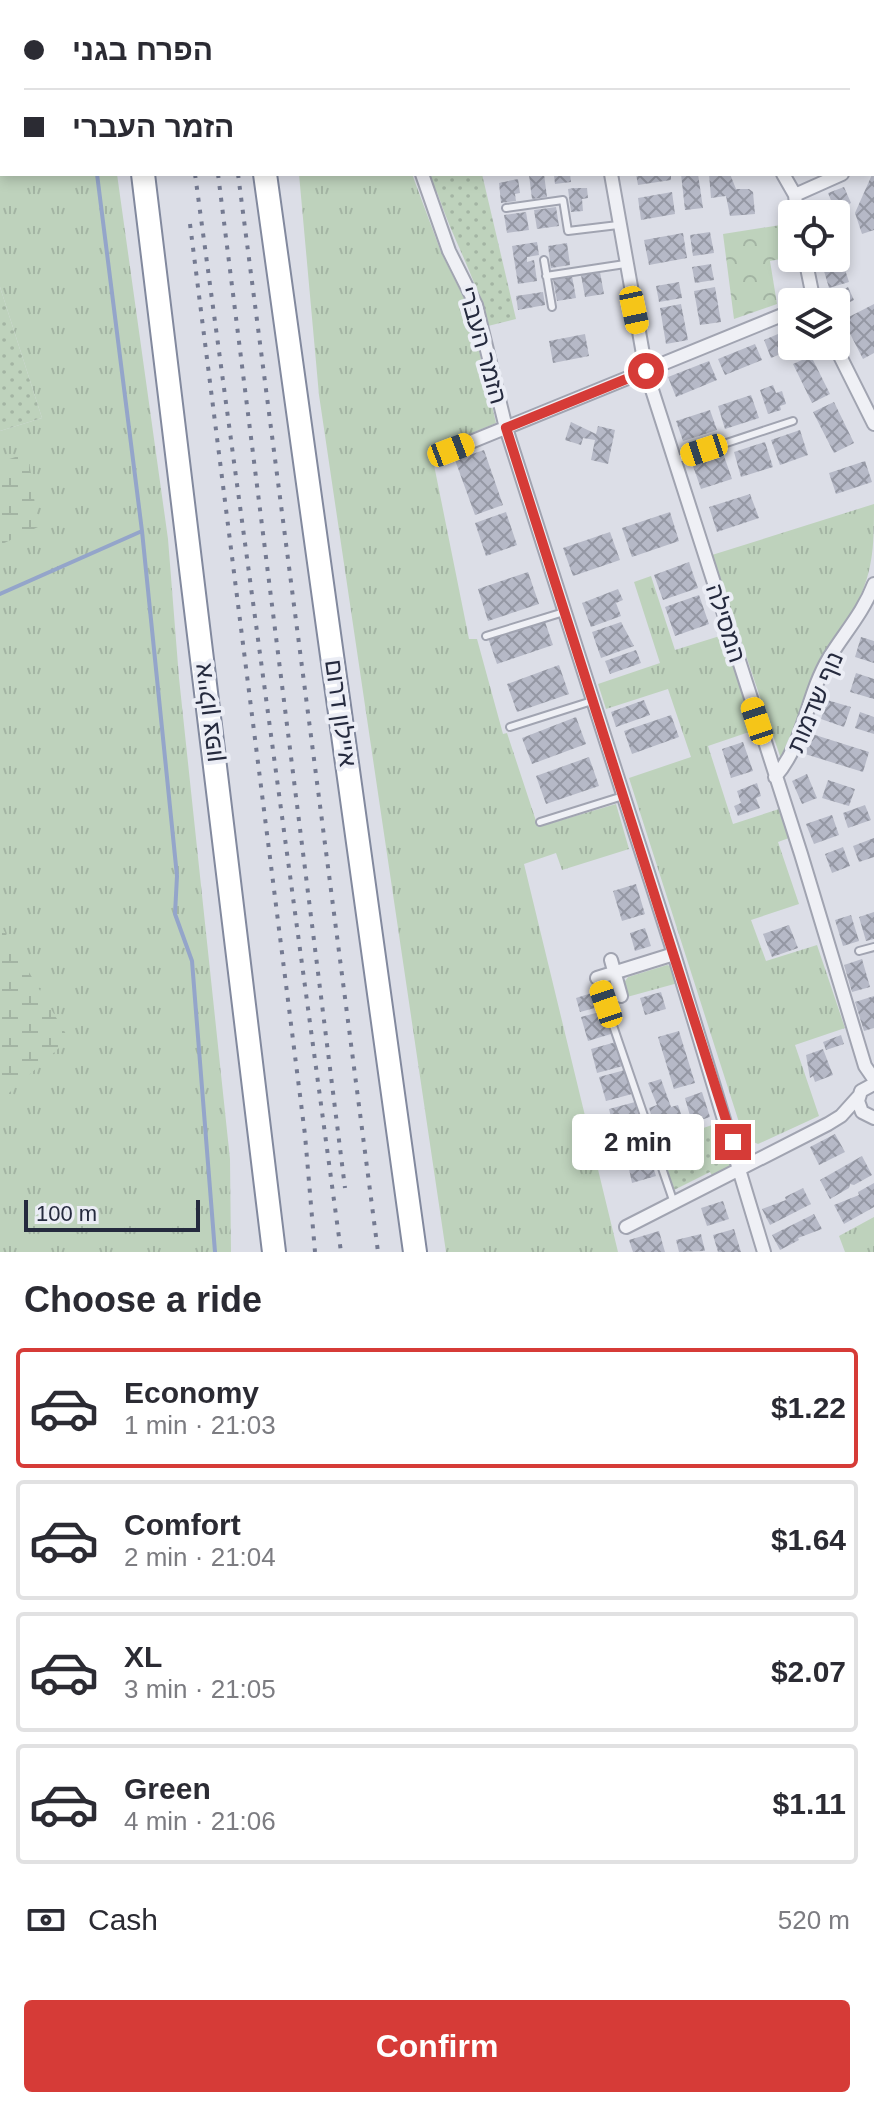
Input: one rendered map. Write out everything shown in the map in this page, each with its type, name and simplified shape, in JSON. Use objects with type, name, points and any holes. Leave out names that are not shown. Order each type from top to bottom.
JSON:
[{"type":"highway","name":"איילון צפון","points":[[143,176],[274,1252]]},
{"type":"highway","name":"איילון דרום","points":[[265,176],[416,1252]]},
{"type":"highway","points":[[249,1051],[265,1252]]},
{"type":"street","name":"הזמר העברי","points":[[423,176],[449,251],[471,291],[506,428],[674,954],[764,1252]]},
{"type":"street","name":"המסילה","points":[[611,176],[646,371],[865,1066],[874,1081]]},
{"type":"street","points":[[784,176],[796,200]]},
{"type":"street","points":[[795,195],[838,176]]},
{"type":"street","points":[[451,450],[778,317]]},
{"type":"street","points":[[842,360],[874,424]]},
{"type":"street","name":"נוף שדמות","points":[[775,777],[790,760],[828,660],[863,612],[874,584]]},
{"type":"street","points":[[597,978],[612,966],[674,954]]},
{"type":"street","points":[[612,966],[621,996]]},
{"type":"street","name":"המסילה","points":[[860,1093],[865,1066]]},
{"type":"street","points":[[626,1227],[828,1124],[841,1116],[874,1081]]},
{"type":"street","points":[[860,1093],[859,1107],[872,1118]]},
{"type":"street","points":[[828,1124],[872,1118]]},
{"type":"lane","points":[[506,208],[563,200],[568,231],[618,225]]},
{"type":"lane","points":[[544,260],[552,307]]},
{"type":"lane","points":[[546,276],[625,264]]},
{"type":"lane","points":[[674,460],[793,421]]},
{"type":"lane","points":[[486,636],[564,612]]},
{"type":"lane","points":[[510,727],[592,701]]},
{"type":"lane","points":[[540,822],[623,796]]},
{"type":"lane","points":[[859,951],[874,947]]},
{"type":"lane","points":[[597,978],[674,1203]]},
{"type":"green space","points":[[0,176],[117,176],[168,539],[179,678],[230,1159],[231,1252],[0,1252],[0,431],[42,418],[0,287]]},
{"type":"green space","points":[[299,176],[413,176],[441,252],[469,308],[496,423],[431,450],[469,639],[477,639],[503,734],[507,733],[538,827],[616,804],[629,849],[562,870],[556,853],[524,864],[618,1252],[446,1252],[319,395]]},
{"type":"green space","points":[[425,176],[482,176],[516,319],[488,326],[478,292],[437,192],[431,193]]},
{"type":"green space","points":[[778,225],[778,259],[770,261],[777,304],[734,319],[723,234]]},
{"type":"green space","points":[[0,287],[42,418],[0,431]]},
{"type":"green space","points":[[28,453],[38,527],[0,545],[0,462]]},
{"type":"green space","points":[[874,504],[873,546],[865,584],[850,617],[822,657],[794,735],[781,759],[712,555]]},
{"type":"green space","points":[[651,576],[675,650],[723,635],[755,730],[708,746],[733,824],[779,809],[789,838],[778,842],[799,904],[751,920],[766,961],[817,945],[845,1028],[795,1045],[819,1116],[758,1144],[744,1138],[629,778],[691,757],[668,689],[606,709],[598,684],[660,663],[634,582]]},
{"type":"green space","points":[[0,924],[69,1039],[0,1101]]},
{"type":"green space","points":[[667,965],[674,967],[678,983],[627,997],[623,984],[628,977]]},
{"type":"green space","points":[[718,1123],[731,1168],[714,1179],[710,1172],[668,1193],[653,1145]]},
{"type":"green space","points":[[874,1217],[874,1252],[845,1252],[839,1236]]},
{"type":"building","points":[[529,176],[544,176],[547,197],[532,199]]},
{"type":"building","points":[[554,176],[570,176],[571,182],[555,184]]},
{"type":"building","points":[[636,176],[671,176],[671,180],[638,185]]},
{"type":"building","points":[[681,176],[698,176],[703,208],[685,210]]},
{"type":"building","points":[[709,176],[731,176],[736,189],[753,192],[755,214],[730,216],[726,196],[711,198]]},
{"type":"building","points":[[874,176],[874,230],[862,234],[855,213]]},
{"type":"building","points":[[518,179],[520,193],[515,194],[516,201],[501,203],[499,183]]},
{"type":"building","points":[[844,187],[850,200],[831,200],[828,193]]},
{"type":"building","points":[[587,188],[588,198],[582,199],[583,211],[571,212],[568,189]]},
{"type":"building","points":[[672,192],[675,214],[641,220],[638,198]]},
{"type":"building","points":[[556,207],[559,226],[537,229],[534,210]]},
{"type":"building","points":[[526,212],[529,230],[507,233],[504,215]]},
{"type":"building","points":[[710,232],[714,253],[693,256],[690,235]]},
{"type":"building","points":[[683,233],[687,258],[649,265],[644,240]]},
{"type":"building","points":[[537,242],[539,255],[527,257],[527,262],[534,260],[537,281],[518,284],[512,246]]},
{"type":"building","points":[[567,243],[570,265],[551,268],[548,246]]},
{"type":"building","points":[[711,264],[714,280],[695,283],[692,267]]},
{"type":"building","points":[[600,272],[604,294],[585,297],[581,275]]},
{"type":"building","points":[[824,272],[846,272],[849,282],[829,288]]},
{"type":"building","points":[[572,276],[576,298],[557,301],[553,279]]},
{"type":"building","points":[[679,282],[682,298],[659,302],[656,286]]},
{"type":"building","points":[[715,287],[721,322],[700,325],[694,291]]},
{"type":"building","points":[[543,292],[545,305],[518,310],[516,296]]},
{"type":"building","points":[[681,304],[688,340],[666,344],[660,308]]},
{"type":"building","points":[[874,304],[874,353],[863,359],[850,334],[850,316]]},
{"type":"building","points":[[585,334],[589,356],[553,363],[549,341]]},
{"type":"building","points":[[778,334],[778,355],[771,358],[764,340]]},
{"type":"building","points":[[755,344],[762,360],[725,375],[718,359]]},
{"type":"building","points":[[813,360],[830,394],[812,403],[793,364]]},
{"type":"building","points":[[709,361],[717,380],[676,397],[668,377]]},
{"type":"building","points":[[773,385],[776,393],[782,391],[786,404],[780,406],[781,410],[768,414],[760,390]]},
{"type":"building","points":[[751,395],[759,418],[725,429],[718,406]]},
{"type":"building","points":[[834,402],[854,443],[834,453],[813,412]]},
{"type":"building","points":[[710,410],[717,430],[683,441],[676,421]]},
{"type":"building","points":[[571,422],[596,434],[598,426],[615,430],[608,464],[591,460],[595,440],[583,438],[581,445],[565,440]]},
{"type":"building","points":[[800,430],[808,455],[780,465],[771,440]]},
{"type":"building","points":[[765,442],[773,467],[741,477],[734,452]]},
{"type":"building","points":[[484,450],[503,505],[475,515],[455,460]]},
{"type":"building","points":[[724,456],[732,479],[701,489],[693,466]]},
{"type":"building","points":[[865,461],[872,482],[836,494],[829,473]]},
{"type":"building","points":[[750,494],[759,518],[717,532],[709,507]]},
{"type":"building","points":[[506,512],[517,545],[486,556],[475,523]]},
{"type":"building","points":[[670,512],[679,541],[632,557],[622,528]]},
{"type":"building","points":[[610,532],[620,560],[573,576],[563,548]]},
{"type":"building","points":[[689,562],[698,588],[663,600],[654,575]]},
{"type":"building","points":[[528,572],[539,604],[488,621],[478,589]]},
{"type":"building","points":[[618,589],[623,600],[616,603],[621,616],[591,627],[582,603]]},
{"type":"building","points":[[699,595],[709,624],[675,636],[665,607]]},
{"type":"building","points":[[544,619],[553,645],[497,664],[488,638]]},
{"type":"building","points":[[621,622],[634,646],[601,658],[592,632]]},
{"type":"building","points":[[861,637],[874,641],[874,663],[855,657]]},
{"type":"building","points":[[636,650],[641,663],[610,674],[605,661]]},
{"type":"building","points":[[559,665],[569,694],[517,712],[507,684]]},
{"type":"building","points":[[856,673],[874,679],[874,699],[850,692]]},
{"type":"building","points":[[644,700],[650,715],[616,727],[611,712]]},
{"type":"building","points":[[827,700],[851,707],[844,727],[821,719]]},
{"type":"building","points":[[860,712],[874,717],[874,734],[855,728]]},
{"type":"building","points":[[671,715],[679,737],[632,754],[624,731]]},
{"type":"building","points":[[576,717],[586,744],[532,764],[522,738]]},
{"type":"building","points":[[812,734],[869,752],[863,772],[805,754]]},
{"type":"building","points":[[743,742],[753,771],[731,778],[722,749]]},
{"type":"building","points":[[589,757],[599,786],[546,804],[536,776]]},
{"type":"building","points":[[807,774],[817,798],[802,804],[792,781]]},
{"type":"building","points":[[828,780],[855,789],[849,806],[822,798]]},
{"type":"building","points":[[757,783],[761,796],[756,798],[760,808],[738,816],[734,806],[741,803],[737,791]]},
{"type":"building","points":[[865,805],[871,820],[848,828],[843,813]]},
{"type":"building","points":[[832,815],[839,835],[814,844],[806,824]]},
{"type":"building","points":[[874,838],[874,857],[859,862],[853,846]]},
{"type":"building","points":[[843,847],[850,866],[832,873],[825,854]]},
{"type":"building","points":[[636,884],[645,914],[622,921],[613,891]]},
{"type":"building","points":[[874,912],[874,939],[866,941],[859,917]]},
{"type":"building","points":[[851,915],[859,941],[843,946],[835,920]]},
{"type":"building","points":[[789,925],[798,948],[772,957],[763,934]]},
{"type":"building","points":[[645,928],[651,946],[635,951],[630,933]]},
{"type":"building","points":[[862,959],[870,987],[852,992],[844,965]]},
{"type":"building","points":[[598,991],[602,1006],[580,1012],[576,998]]},
{"type":"building","points":[[661,992],[666,1009],[645,1015],[640,998]]},
{"type":"building","points":[[874,996],[874,1028],[864,1031],[855,1002]]},
{"type":"building","points":[[607,1010],[614,1033],[588,1041],[581,1017]]},
{"type":"building","points":[[679,1031],[695,1083],[674,1089],[658,1037]]},
{"type":"building","points":[[841,1035],[844,1044],[826,1050],[823,1042]]},
{"type":"building","points":[[616,1042],[623,1066],[597,1073],[591,1049]]},
{"type":"building","points":[[823,1049],[833,1075],[815,1082],[813,1076],[810,1078],[806,1055]]},
{"type":"building","points":[[625,1070],[632,1094],[606,1101],[599,1077]]},
{"type":"building","points":[[661,1079],[671,1107],[678,1105],[685,1126],[658,1135],[649,1108],[657,1105],[648,1083]]},
{"type":"building","points":[[702,1092],[710,1117],[692,1123],[685,1098]]},
{"type":"building","points":[[635,1102],[641,1126],[615,1133],[609,1109]]},
{"type":"building","points":[[644,1134],[650,1158],[624,1165],[618,1141]]},
{"type":"building","points":[[835,1134],[845,1152],[819,1165],[810,1147]]},
{"type":"building","points":[[862,1156],[872,1175],[854,1185],[850,1184],[849,1188],[830,1199],[820,1180]]},
{"type":"building","points":[[652,1163],[656,1176],[632,1183],[629,1169]]},
{"type":"building","points":[[874,1183],[874,1207],[844,1224],[834,1205],[859,1195],[858,1192]]},
{"type":"building","points":[[803,1188],[811,1204],[770,1225],[762,1209],[786,1200],[785,1197]]},
{"type":"building","points":[[723,1201],[729,1219],[707,1226],[701,1208]]},
{"type":"building","points":[[814,1214],[822,1229],[798,1238],[780,1250],[772,1235]]},
{"type":"building","points":[[734,1229],[741,1252],[718,1252],[713,1235]]},
{"type":"building","points":[[659,1231],[665,1252],[633,1252],[629,1240]]},
{"type":"building","points":[[701,1234],[705,1251],[679,1252],[676,1240]]},
{"type":"waterway","points":[[97,176],[142,531],[177,876],[175,914],[192,961],[215,1252]]},
{"type":"waterway","points":[[0,594],[142,531]]},
{"type":"railway","points":[[195,176],[341,1252]]},
{"type":"railway","points":[[218,176],[345,1188]]},
{"type":"railway","points":[[238,176],[378,1252]]},
{"type":"railway","points":[[190,224],[305,1135],[315,1252]]},
{"type":"route","points":[[646,371],[506,428],[733,1142]]}]
